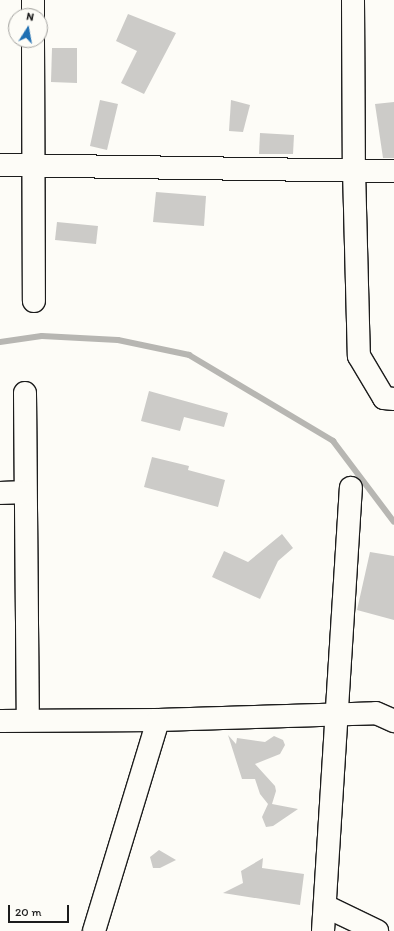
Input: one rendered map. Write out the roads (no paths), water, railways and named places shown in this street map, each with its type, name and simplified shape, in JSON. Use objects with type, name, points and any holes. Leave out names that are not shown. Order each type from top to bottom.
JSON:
[{"type":"street","points":[[353,0],[354,170],[359,356],[384,398],[394,399]]},
{"type":"street","points":[[33,48],[34,301]]},
{"type":"street","points":[[0,166],[394,171]]},
{"type":"street","points":[[25,393],[24,492],[28,720]]},
{"type":"street","points":[[323,931],[351,488]]},
{"type":"street","points":[[0,493],[24,492]]},
{"type":"street","points":[[0,721],[158,720],[376,713],[394,720]]},
{"type":"street","points":[[94,931],[158,720]]},
{"type":"street","points":[[324,906],[377,931]]},
{"type":"waterway","points":[[0,342],[42,336],[118,340],[189,355],[333,441],[394,522]]}]
